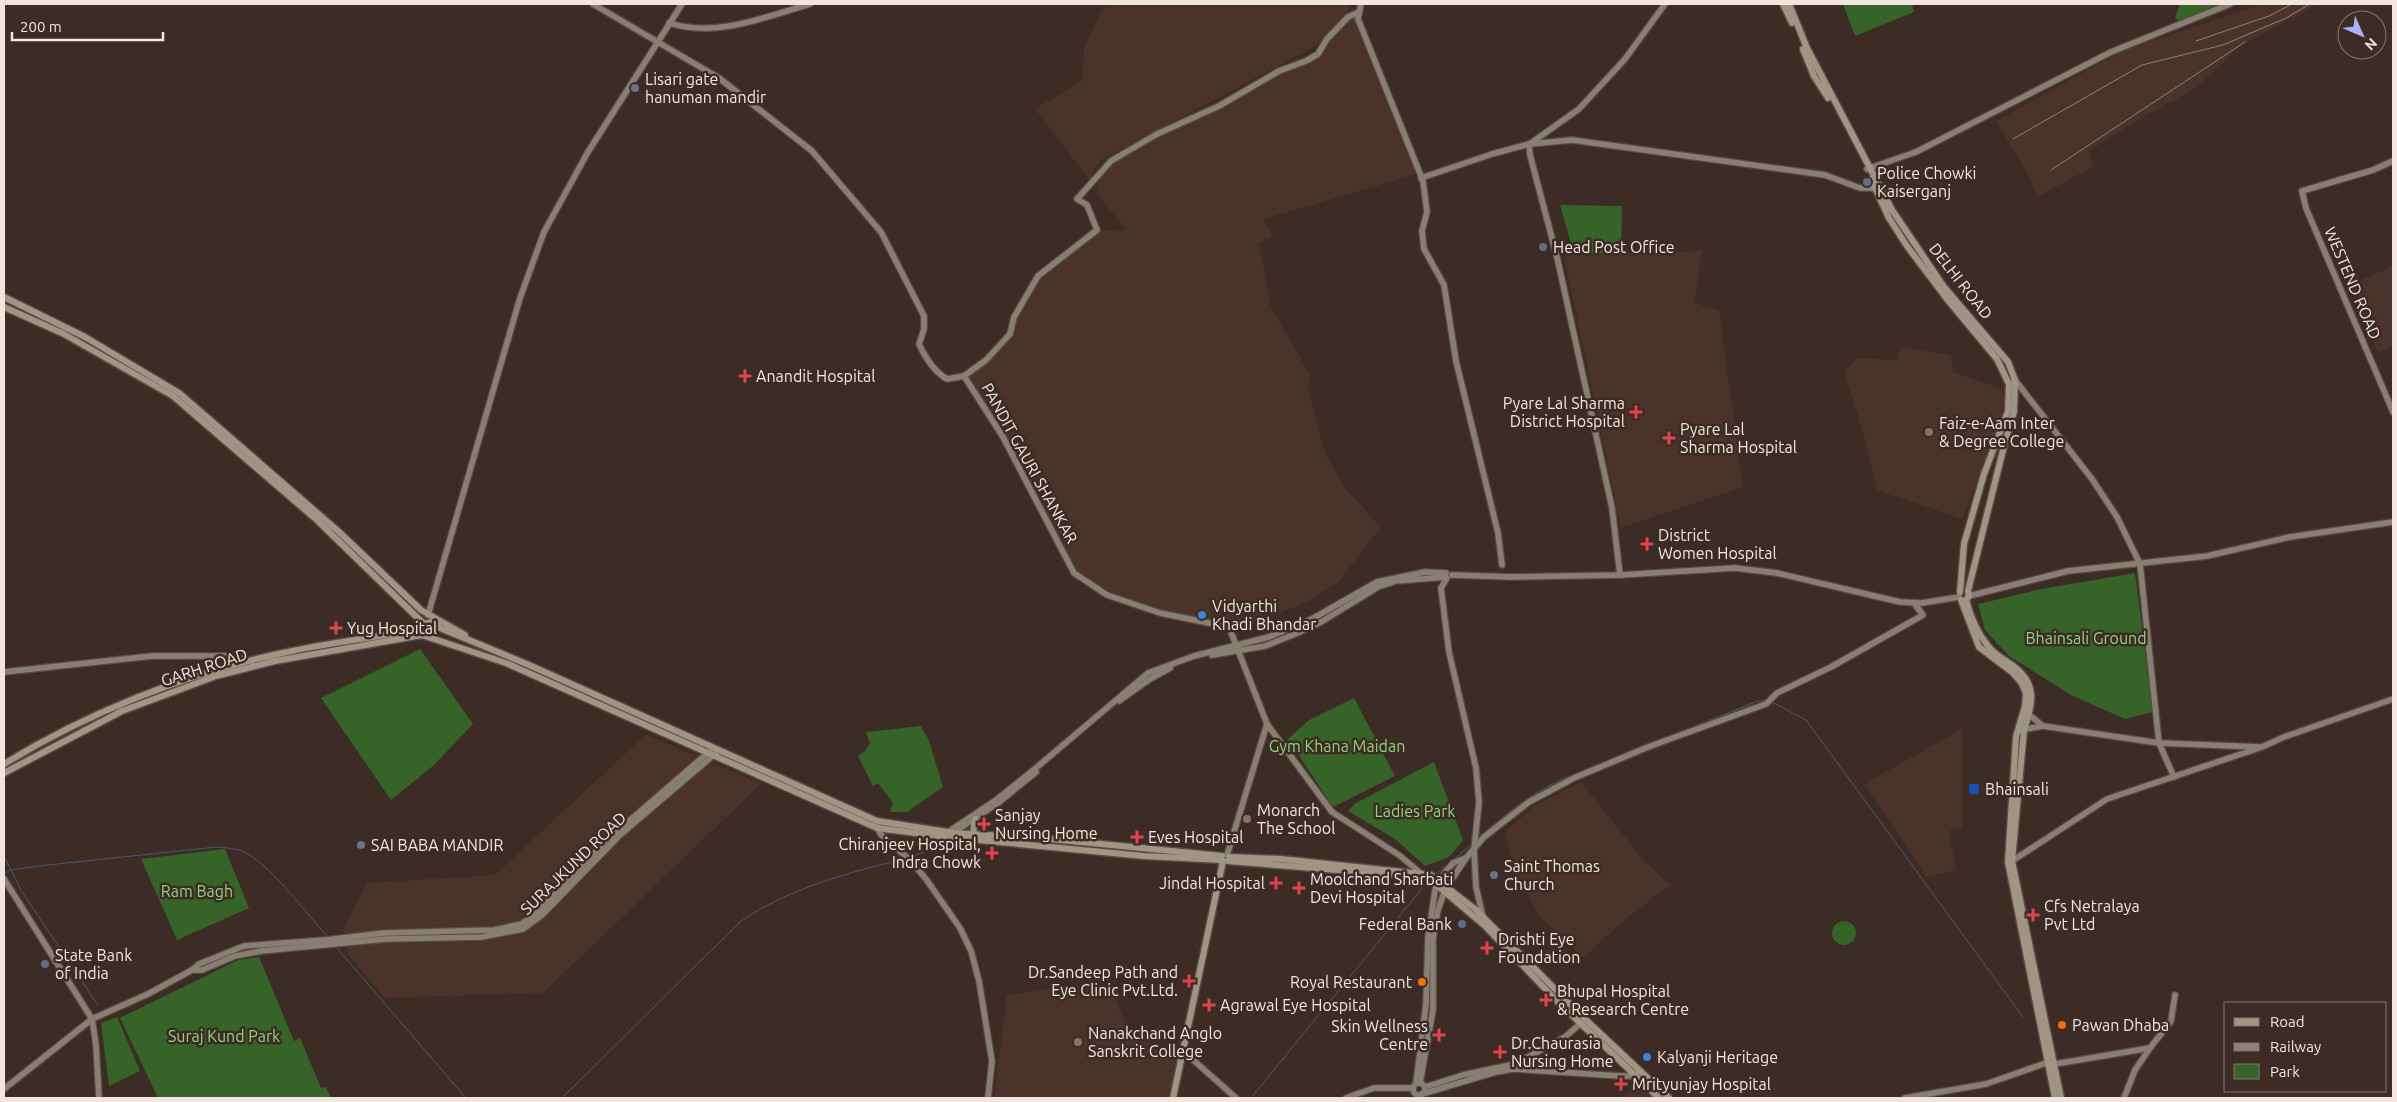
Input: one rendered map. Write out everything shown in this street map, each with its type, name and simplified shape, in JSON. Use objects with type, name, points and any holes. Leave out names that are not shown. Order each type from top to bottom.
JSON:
[{"type":"main road","name":"DELHI ROAD","points":[[1786,6],[1814,76],[1842,120],[1919,263],[1997,359],[2012,382]]},
{"type":"main road","name":"DELHI ROAD","points":[[1902,232],[1956,302],[2008,362],[2012,382],[2014,412],[1964,596]]},
{"type":"main road","points":[[4,297],[146,371],[186,398],[428,615],[444,622],[464,635],[467,640]]},
{"type":"main road","points":[[4,307],[64,334],[173,396],[290,493]]},
{"type":"main road","points":[[104,357],[108,350]]},
{"type":"main road","points":[[2012,382],[2008,411],[1984,474],[1964,544],[1964,596],[1979,646],[2021,682],[2026,693],[2027,712],[2021,730],[2012,861],[2052,1063],[2055,1098]]},
{"type":"main road","points":[[336,534],[424,631],[506,663],[590,702],[877,824],[948,835],[1144,856],[1226,859],[1281,858],[1431,879],[1446,888],[1483,917],[1637,1073],[1659,1098]]},
{"type":"main road","points":[[424,631],[434,621],[440,628],[594,694],[712,753]]},
{"type":"main road","name":"GARH ROAD","points":[[4,764],[136,702],[252,663],[424,631]]},
{"type":"main road","points":[[590,702],[594,694]]},
{"type":"main road","name":"GARH ROAD","points":[[4,773],[113,712]]},
{"type":"main road","points":[[2021,730],[2016,737],[2008,833],[2008,862],[2061,1098]]},
{"type":"main road","points":[[973,834],[975,819]]},
{"type":"main road","points":[[948,835],[973,834],[1051,839],[1226,859]]},
{"type":"main road","points":[[1175,1098],[1226,859]]},
{"type":"main road","points":[[1446,888],[1581,1023],[1637,1073],[1669,1098]]},
{"type":"street","name":"PANDIT GAURI SHANKAR","points":[[593,4],[719,78],[812,151],[881,232],[924,316],[924,329],[918,344],[941,376],[947,380],[964,376],[1003,437],[1074,573],[1110,596],[1160,613],[1229,627],[1267,724],[1332,812],[1375,838],[1431,879]]},
{"type":"street","points":[[428,615],[517,308],[544,232],[588,152],[657,40],[682,4]]},
{"type":"street","points":[[669,23],[686,28],[737,26],[810,4]]},
{"type":"street","points":[[1361,4],[1358,19],[1421,178],[1427,212],[1422,231],[1424,249],[1444,285],[1456,361],[1498,533],[1502,565]]},
{"type":"street","points":[[1530,144],[1579,109],[1624,59],[1665,4]]},
{"type":"street","points":[[1869,169],[1916,152],[2112,52],[2230,4]]},
{"type":"street","points":[[964,376],[986,360],[1010,334],[1014,317],[1038,276],[1097,230],[1087,205],[1077,199],[1111,162],[1157,134],[1219,106],[1279,71],[1306,61],[1318,54],[1327,39],[1348,17],[1359,12]]},
{"type":"street","points":[[1421,178],[1492,154],[1530,144],[1572,140],[1825,175],[1860,188],[1878,188]]},
{"type":"street","points":[[1530,144],[1530,155],[1557,257],[1612,508],[1620,575]]},
{"type":"street","name":"WESTEND ROAD","points":[[2393,161],[2373,170],[2302,191],[2306,208],[2393,412]]},
{"type":"street","points":[[2012,382],[2092,479],[2116,517],[2140,564],[2159,743],[2174,777]]},
{"type":"street","points":[[948,835],[1030,773],[1148,673],[1194,656],[1238,647],[1265,646],[1321,622],[1378,587],[1396,581],[1448,576],[1511,578],[1741,569],[1777,573],[1841,589],[1914,603],[1964,596],[2068,571],[2207,556],[2290,537],[2392,523]]},
{"type":"street","points":[[948,835],[975,819],[1028,780],[1092,724],[1150,679],[1173,667],[1262,639],[1312,619],[1377,582],[1425,572],[1448,576]]},
{"type":"street","points":[[1448,576],[1441,588],[1449,652],[1476,768],[1479,802],[1474,850],[1476,887],[1483,917]]},
{"type":"street","points":[[1417,1091],[1433,1010],[1433,939],[1446,888],[1466,858],[1484,837],[1529,802],[1574,778],[1648,747],[1766,704],[1773,697],[1831,668],[1923,615],[1914,603]]},
{"type":"street","points":[[1262,639],[1265,646]]},
{"type":"street","points":[[4,672],[152,656],[233,656],[252,663]]},
{"type":"street","points":[[2012,861],[2108,799],[2262,747],[2284,737],[2393,698]]},
{"type":"street","points":[[2027,712],[2043,726]]},
{"type":"street","points":[[1226,859],[1267,724]]},
{"type":"street","points":[[2021,730],[2043,726],[2159,743],[2262,747]]},
{"type":"street","name":"SURAJKUND ROAD","points":[[92,1019],[148,994],[192,970],[202,970],[247,953],[338,941],[499,935],[523,928],[639,815],[712,753]]},
{"type":"street","points":[[877,824],[881,835],[910,860],[926,879],[960,928],[971,951],[979,980],[992,1061],[988,1098]]},
{"type":"street","points":[[1417,1091],[1428,988],[1431,879],[1453,863],[1466,858]]},
{"type":"street","points":[[4,880],[92,1019],[100,1098]]},
{"type":"street","points":[[2124,1098],[2135,1070],[2171,1021],[2175,995]]},
{"type":"street","points":[[4,1089],[92,1019]]},
{"type":"street","points":[[1417,1091],[1463,1075],[1515,1064],[1565,1037],[1581,1023]]},
{"type":"street","points":[[1905,1098],[1986,1084],[2052,1063],[2150,1048]]},
{"type":"street","points":[[1185,1052],[1236,1098]]},
{"type":"street","points":[[1346,1098],[1374,1088],[1417,1091],[1513,1069],[1637,1073]]},
{"type":"shaded area","points":[[1117,4],[1352,4],[1336,28],[1359,11],[1358,19],[1355,22],[1417,174],[1264,219],[1272,237],[1259,243],[1271,307],[1310,375],[1308,387],[1325,453],[1344,487],[1381,527],[1338,582],[1309,601],[1246,627],[1179,617],[1132,603],[1074,573],[1036,498],[964,376],[1010,334],[1014,317],[1033,281],[1097,230],[1124,231],[1126,229],[1096,193],[1099,173],[1111,162],[1238,91],[1306,61],[1331,35],[1308,50],[1103,159],[1092,172],[1090,181],[1035,109],[1083,80],[1084,47],[1102,9]]},
{"type":"shaded area","points":[[2263,4],[2318,4],[2238,47],[2221,66],[2187,94],[2139,119],[2089,151],[2093,167],[2038,196],[2031,185],[2033,183],[1996,121],[2124,50]]},
{"type":"shaded area","name":"Pyare Lal Sharma Hospital","points":[[1702,251],[1694,303],[1719,310],[1743,487],[1621,528],[1564,255]]},
{"type":"shaded area","points":[[2393,266],[2393,346],[2378,353],[2349,286]]},
{"type":"shaded area","name":"Faiz-e-Aam Inter & Degree College","points":[[1900,346],[1951,355],[1954,372],[2002,389],[2005,399],[1999,425],[1962,519],[1877,490],[1865,439],[1844,372],[1857,358],[1897,360]]},
{"type":"shaded area","points":[[1962,729],[1963,827],[1949,831],[1956,870],[1927,877],[1864,784]]},
{"type":"shaded area","points":[[646,734],[761,784],[543,993],[385,998],[348,954],[343,930],[367,883],[495,875]]},
{"type":"shaded area","points":[[1581,782],[1644,861],[1670,885],[1623,921],[1584,958],[1539,916],[1517,875],[1504,833],[1534,806]]},
{"type":"shaded area","name":"Nanakchand Anglo Sanskrit College","points":[[1064,986],[1111,986],[1129,1034],[1182,1051],[1172,1098],[994,1098],[1007,995]]},
{"type":"shaded area","points":[[1651,1088],[1662,1098],[1618,1098],[1631,1091]]},
{"type":"green space","points":[[1843,4],[1912,4],[1914,12],[1855,36]]},
{"type":"green space","points":[[2180,4],[2217,4],[2218,6],[2178,21],[2175,18]]},
{"type":"green space","points":[[1560,205],[1622,206],[1621,253],[1574,254]]},
{"type":"green space","name":"Bhainsali Ground","points":[[2135,573],[2153,712],[2125,719],[2071,695],[2009,656],[1985,630],[1978,604],[2041,589]]},
{"type":"green space","points":[[420,649],[473,724],[433,766],[391,800],[321,698]]},
{"type":"green space","name":"Gym Khana Maidan","points":[[1354,698],[1395,776],[1333,807],[1288,739],[1309,720]]},
{"type":"green space","points":[[921,726],[929,741],[943,787],[907,812],[890,812],[893,803],[878,783],[873,786],[858,756],[870,744],[866,732]]},
{"type":"green space","name":"Ladies Park","points":[[1434,762],[1463,840],[1449,857],[1425,866],[1395,839],[1348,811],[1356,803]]},
{"type":"green space","name":"Ram Bagh","points":[[225,849],[249,908],[177,940],[141,859]]},
{"type":"green space","points":[[1844,921],[1853,924],[1856,933],[1853,942],[1844,945],[1835,942],[1832,933],[1835,924]]},
{"type":"green space","name":"Suraj Kund Park","points":[[259,957],[294,1041],[300,1038],[321,1088],[326,1087],[331,1098],[158,1098],[120,1018],[238,960]]},
{"type":"green space","points":[[117,1017],[140,1071],[109,1086],[101,1023]]},
{"type":"waterway","points":[[1615,758],[1758,701],[1766,701]]},
{"type":"waterway","points":[[1772,702],[1806,720],[2023,1017]]},
{"type":"waterway","points":[[1478,838],[1527,799],[1554,783],[1582,772]]},
{"type":"waterway","points":[[1452,861],[1472,844]]},
{"type":"waterway","points":[[911,857],[940,846]]},
{"type":"waterway","points":[[4,874],[10,870],[48,865],[216,847],[235,849],[246,853],[267,869],[327,936]]},
{"type":"waterway","points":[[4,856],[21,890],[97,1004]]},
{"type":"waterway","points":[[562,1098],[741,921],[779,899],[820,883],[904,859]]},
{"type":"waterway","points":[[1435,875],[1449,863]]},
{"type":"waterway","points":[[1251,1098],[1428,881]]},
{"type":"waterway","points":[[336,947],[466,1098]]},
{"type":"railway","points":[[2196,41],[2269,16],[2292,4]]},
{"type":"railway","points":[[2013,139],[2142,65],[2223,45],[2286,18],[2310,4]]},
{"type":"railway","points":[[2051,170],[2245,42]]},
{"type":"place","name":"Lisari gate hanuman mandir","points":[[635,88]]},
{"type":"place","name":"Police Chowki Kaiserganj","points":[[1867,182]]},
{"type":"place","name":"Head Post Office","points":[[1543,247]]},
{"type":"place","name":"Anandit Hospital","points":[[745,376]]},
{"type":"place","name":"Pyare Lal Sharma District Hospital","points":[[1636,412]]},
{"type":"place","name":"Faiz-e-Aam Inter & Degree College","points":[[1929,432]]},
{"type":"place","name":"Pyare Lal Sharma Hospital","points":[[1669,438]]},
{"type":"place","name":"District Women Hospital","points":[[1647,544]]},
{"type":"place","name":"Vidyarthi Khadi Bhandar","points":[[1202,615]]},
{"type":"place","name":"Yug Hospital","points":[[336,628]]},
{"type":"place","name":"Bhainsali","points":[[1974,789]]},
{"type":"place","name":"Monarch The School","points":[[1247,819]]},
{"type":"place","name":"Sanjay Nursing Home","points":[[984,824]]},
{"type":"place","name":"Eves Hospital","points":[[1137,837]]},
{"type":"place","name":"SAI BABA MANDIR","points":[[361,845]]},
{"type":"place","name":"Chiranjeev Hospital, Indra Chowk","points":[[992,853]]},
{"type":"place","name":"Saint Thomas Church","points":[[1494,875]]},
{"type":"place","name":"Jindal Hospital","points":[[1276,883]]},
{"type":"place","name":"Moolchand Sharbati Devi Hospital","points":[[1299,888]]},
{"type":"place","name":"Cfs Netralaya Pvt Ltd","points":[[2033,915]]},
{"type":"place","name":"Federal Bank","points":[[1462,924]]},
{"type":"place","name":"Drishti Eye Foundation","points":[[1487,948]]},
{"type":"place","name":"State Bank of India","points":[[45,964]]},
{"type":"place","name":"Dr.Sandeep Path and Eye Clinic Pvt.Ltd.","points":[[1189,981]]},
{"type":"place","name":"Royal Restaurant","points":[[1422,982]]},
{"type":"place","name":"Bhupal Hospital & Research Centre","points":[[1546,1000]]},
{"type":"place","name":"Agrawal Eye Hospital","points":[[1209,1005]]},
{"type":"place","name":"Pawan Dhaba","points":[[2062,1025]]},
{"type":"place","name":"Skin Wellness Centre","points":[[1439,1035]]},
{"type":"place","name":"Nanakchand Anglo Sanskrit College","points":[[1078,1042]]},
{"type":"place","name":"Dr.Chaurasia Nursing Home","points":[[1500,1052]]},
{"type":"place","name":"Kalyanji Heritage","points":[[1647,1057]]},
{"type":"place","name":"Mrityunjay Hospital","points":[[1621,1084]]}]
